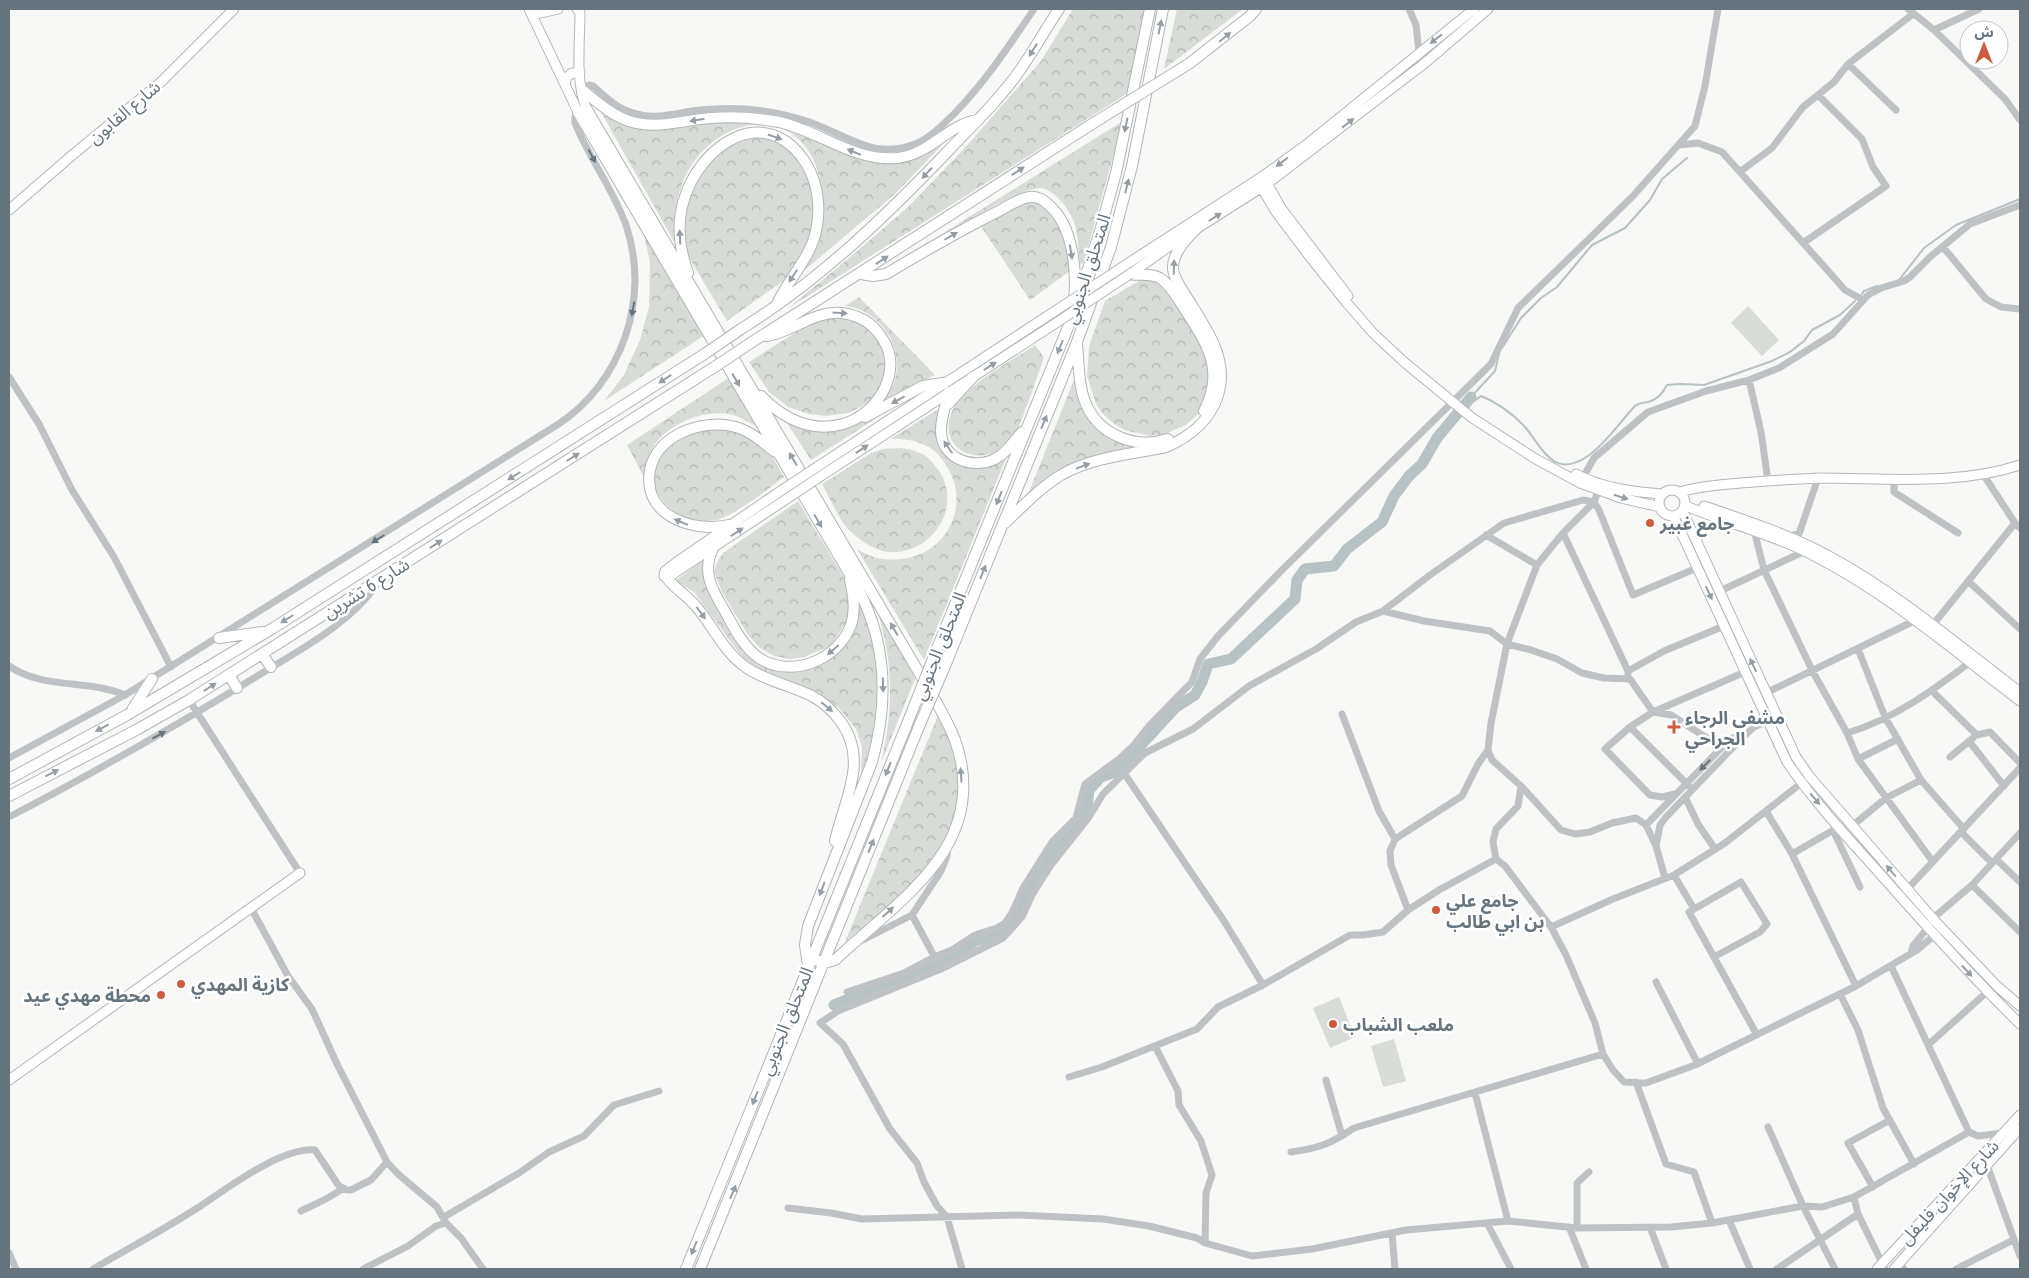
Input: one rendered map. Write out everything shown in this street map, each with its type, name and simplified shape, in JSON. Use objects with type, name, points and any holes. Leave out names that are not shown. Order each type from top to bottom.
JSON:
[{"type":"highway","name":"شارع 6 تشرين","points":[[9,779],[127,715],[270,630],[776,308],[846,252],[979,120],[1018,74],[1058,9]]},
{"type":"highway","name":"المتحلق الجنوبي","points":[[686,1269],[809,961],[1073,315],[1116,173],[1150,9]]},
{"type":"highway","name":"المتحلق الجنوبي","points":[[700,1269],[920,724],[1077,342],[1111,247],[1122,205],[1137,144],[1163,9]]},
{"type":"highway","name":"شارع 6 تشرين","points":[[9,796],[138,729],[189,700],[380,580],[1190,63],[1243,22],[1256,9]]},
{"type":"highway","points":[[582,90],[610,112],[638,123],[664,126],[722,118],[766,120],[804,129],[857,154],[877,158],[897,158],[920,152],[961,125],[979,120]]},
{"type":"highway","points":[[582,110],[750,386],[951,731],[959,757],[962,789],[959,815],[948,846],[917,887],[835,960],[824,963],[809,961],[806,946],[808,926],[878,744],[883,707],[883,669],[878,637],[869,610],[849,573],[779,456],[582,110]]},
{"type":"highway","points":[[698,300],[684,262],[679,234],[682,204],[687,190],[700,165],[718,147],[739,136],[759,133],[787,142],[796,150],[809,168],[815,184],[818,201],[818,222],[813,242],[776,308]]},
{"type":"highway","points":[[861,274],[873,276],[886,274],[990,215],[1026,198],[1037,197],[1044,200],[1056,212],[1065,227],[1074,274],[1073,315]]},
{"type":"highway","points":[[1002,526],[1046,486],[1071,470],[1165,444],[1192,433],[1205,420],[1215,404],[1220,386],[1221,367],[1212,339],[1178,284],[1173,271],[1175,257],[1198,227]]},
{"type":"highway","points":[[1077,342],[1082,390],[1088,409],[1108,432],[1129,441],[1165,444],[1188,430],[1205,410],[1214,380],[1213,364],[1206,343],[1166,282],[1151,275],[1130,274]]},
{"type":"highway","points":[[756,340],[782,333],[816,316],[833,313],[852,314],[877,330],[883,338],[890,356],[890,376],[887,385],[876,402],[861,416],[851,421]]},
{"type":"highway","points":[[944,411],[973,376]]},
{"type":"highway","points":[[750,386],[776,411],[796,422],[813,426],[830,426],[870,415],[923,386],[946,388],[941,428],[944,444],[954,456],[968,463],[987,462],[1003,454],[1028,426]]},
{"type":"highway","points":[[729,525],[707,528],[685,524],[666,513],[658,504],[652,494],[650,470],[661,448],[670,439],[691,428],[725,424],[746,431],[779,456]]},
{"type":"highway","points":[[714,548],[708,566],[708,579],[712,591],[742,640],[751,651],[767,662],[778,666],[809,664],[826,656],[840,644],[852,623],[854,611],[849,573]]},
{"type":"highway","points":[[667,578],[673,586],[695,605],[727,650],[741,664],[763,677],[810,695],[825,704],[847,730],[854,751],[854,771],[836,836],[831,864]]},
{"type":"highway","points":[[219,638],[270,630]]},
{"type":"highway","points":[[262,654],[271,667]]},
{"type":"highway","points":[[229,675],[237,688]]},
{"type":"highway","points":[[127,715],[141,698],[152,679]]},
{"type":"main road","name":"شارع القابون","points":[[9,210],[162,81],[234,9]]},
{"type":"main road","points":[[558,9],[530,12],[565,84],[582,110]]},
{"type":"main road","points":[[577,9],[580,13],[582,110]]},
{"type":"main road","points":[[1308,148],[1419,52],[1477,10]]},
{"type":"main road","points":[[1262,182],[1172,239],[1130,262],[1049,316],[946,388],[821,476],[667,578],[664,573],[667,569],[729,525],[817,467],[946,388],[973,376],[1130,274],[1172,239],[1198,227],[1262,182],[1425,63],[1477,10]]},
{"type":"main road","points":[[565,84],[567,77],[572,72],[580,72]]},
{"type":"main road","points":[[1262,182],[1282,220],[1373,332],[1473,415],[1534,458],[1598,490],[1621,498],[1660,507]]},
{"type":"main road","points":[[2020,465],[1983,474],[1949,478],[1818,478],[1694,488],[1680,492],[1668,490],[1659,500],[1663,513],[1674,517],[1787,762],[1836,829],[1900,897],[1942,929],[1997,986],[2020,1006]]},
{"type":"main road","points":[[1581,480],[1636,492],[1663,494]]},
{"type":"main road","points":[[1680,492],[1720,591],[1796,757],[1810,777],[1908,889],[1931,922],[1934,935],[2020,1024]]},
{"type":"main road","points":[[1685,506],[1756,523],[1790,541],[1805,552],[1866,586],[1914,621],[1928,626],[1969,663],[2020,701]]},
{"type":"main road","points":[[1674,517],[1685,506]]},
{"type":"main road","points":[[1685,506],[1826,554],[1858,573],[2020,692]]},
{"type":"main road","points":[[9,1080],[300,873]]},
{"type":"main road","name":"شارع الإخوان فليفل","points":[[1882,1267],[2020,1115]]},
{"type":"main road","name":"شارع الإخوان فليفل","points":[[1900,1267],[2019,1130]]},
{"type":"street","points":[[582,90],[589,85],[593,86],[613,103],[637,114],[664,116],[726,108],[764,111],[813,124],[863,146],[874,149],[896,149],[917,143],[936,132],[977,90],[1034,9]]},
{"type":"street","points":[[1409,9],[1416,25],[1419,52],[1425,63]]},
{"type":"street","points":[[847,992],[904,973],[952,950],[975,935],[998,928],[1005,923],[1012,913],[1023,888],[1052,842],[1076,818],[1085,784],[1119,759],[1134,745],[1149,726],[1192,682],[1200,659],[1218,636],[1283,569],[1491,364],[1518,308],[1633,196],[1695,126],[1705,86],[1718,9]]},
{"type":"street","points":[[1934,30],[1979,9]]},
{"type":"street","points":[[1741,171],[1772,148],[1803,107],[1834,82],[1848,64],[1911,11],[1934,30],[2005,99],[2020,120]]},
{"type":"street","points":[[1848,64],[1896,110]]},
{"type":"street","points":[[1803,243],[1886,186],[1874,167],[1862,139],[1818,95]]},
{"type":"street","points":[[9,758],[125,695],[219,638],[565,420],[587,401],[603,381],[620,352],[630,320],[636,271],[632,247],[621,213],[575,123],[575,117],[582,110]]},
{"type":"street","points":[[1679,144],[1698,143],[1722,152],[1741,171],[1845,290],[1862,300]]},
{"type":"street","points":[[1581,480],[1594,458],[1648,412],[1706,391],[1749,380],[1780,368],[1833,334],[1862,300],[1874,291],[1904,281],[1970,224],[2020,205]]},
{"type":"street","points":[[1943,247],[1986,299],[2001,307],[2020,309]]},
{"type":"street","points":[[9,377],[39,424],[72,490],[114,557],[171,667]]},
{"type":"street","points":[[1749,380],[1762,432],[1768,481]]},
{"type":"street","points":[[1928,626],[2018,526],[1983,474]]},
{"type":"street","points":[[1790,541],[1793,535],[1799,534],[1818,478]]},
{"type":"street","points":[[1894,479],[1894,492],[1958,533]]},
{"type":"street","points":[[1598,490],[1594,502],[1563,533],[1538,565],[1507,644],[1490,723],[1488,750],[1492,760],[1521,786],[1561,830],[1575,834],[1590,832],[1612,823],[1636,818],[1646,825],[1656,846],[1665,878]]},
{"type":"street","points":[[962,1269],[947,1216],[937,1206],[924,1182],[917,1163],[885,1121],[843,1044],[820,1023],[838,1011],[942,969],[1003,938],[1013,929],[1051,865],[1089,817],[1103,794],[1145,753],[1193,729],[1250,686],[1316,649],[1356,622],[1383,611],[1504,523],[1583,500],[1594,502],[1599,510],[1633,595],[1697,568]]},
{"type":"street","points":[[1754,530],[1764,570],[1813,672],[1847,733],[1858,759],[1933,862]]},
{"type":"street","points":[[1563,533],[1628,671],[1630,679],[1654,712],[1671,715],[1710,740],[1728,741]]},
{"type":"street","points":[[1486,535],[1538,565]]},
{"type":"street","points":[[1720,591],[1805,552]]},
{"type":"street","points":[[9,817],[72,785],[198,713],[271,667],[348,616],[362,603],[380,580]]},
{"type":"street","points":[[1968,580],[2020,629]]},
{"type":"street","points":[[1383,611],[1424,621],[1490,631],[1507,644],[1557,659],[1582,673],[1604,678],[1630,679]]},
{"type":"street","points":[[1766,693],[1813,672],[1914,621]]},
{"type":"street","points":[[1628,671],[1664,651],[1724,626]]},
{"type":"street","points":[[1858,649],[1885,717],[1920,780],[1962,831],[2020,882]]},
{"type":"street","points":[[1847,733],[1866,727],[1932,691],[1969,663]]},
{"type":"street","points":[[9,666],[18,673],[44,681],[111,689],[125,695]]},
{"type":"street","points":[[1676,794],[1662,797],[1650,795],[1605,748],[1630,727],[1654,712],[1745,672]]},
{"type":"street","points":[[1932,691],[1976,734]]},
{"type":"street","points":[[189,700],[300,873]]},
{"type":"street","points":[[1342,714],[1379,811],[1395,839]]},
{"type":"street","points":[[1656,846],[1660,826],[1692,789],[1754,727],[1767,721]]},
{"type":"street","points":[[1630,727],[1692,789]]},
{"type":"street","points":[[1950,757],[1976,734],[1990,732],[2020,762]]},
{"type":"street","points":[[1646,825],[1731,738],[1742,738]]},
{"type":"street","points":[[1858,759],[1898,739]]},
{"type":"street","points":[[1969,741],[2004,786]]},
{"type":"street","points":[[1134,745],[1145,753]]},
{"type":"street","points":[[1408,910],[1391,865],[1390,851],[1395,839],[1462,796],[1478,764],[1488,750]]},
{"type":"street","points":[[1900,897],[2020,768]]},
{"type":"street","points":[[1124,773],[1224,921],[1263,985]]},
{"type":"street","points":[[1551,927],[1674,875],[1715,849],[1810,777]]},
{"type":"street","points":[[1852,826],[1886,798],[1920,780]]},
{"type":"street","points":[[1521,786],[1518,806],[1496,830],[1493,842],[1496,859],[1505,866],[1551,927],[1566,955],[1595,1023],[1602,1054],[1624,1082],[1646,1083],[1698,1064],[1856,986],[1917,950],[1942,929]]},
{"type":"street","points":[[1685,797],[1698,824],[1715,849]]},
{"type":"street","points":[[1766,811],[1792,854],[1856,986]]},
{"type":"street","points":[[1792,854],[1836,829],[1860,887]]},
{"type":"street","points":[[1911,953],[1913,946],[1931,922],[1972,885],[2020,833]]},
{"type":"street","points":[[852,944],[870,938],[912,915],[942,871],[946,862],[948,846]]},
{"type":"street","points":[[1069,1076],[1102,1067],[1197,1029],[1218,1007],[1263,985],[1350,935],[1384,932],[1408,910],[1439,890],[1496,859]]},
{"type":"street","points":[[1674,875],[1694,910]]},
{"type":"street","points":[[1714,957],[1760,932],[1768,924],[1742,882],[1689,912],[1757,1035]]},
{"type":"street","points":[[1972,885],[2020,932]]},
{"type":"street","points":[[251,908],[288,976],[312,1009],[337,1064],[388,1162],[398,1174],[437,1207],[483,1269]]},
{"type":"street","points":[[912,915],[942,969]]},
{"type":"street","points":[[1891,966],[1969,1132],[1978,1136],[2003,1134]]},
{"type":"street","points":[[1656,982],[1698,1064]]},
{"type":"street","points":[[1929,1044],[1987,992]]},
{"type":"street","points":[[1840,994],[1858,1030],[1881,1102],[1914,1164]]},
{"type":"street","points":[[1155,1046],[1178,1092],[1180,1105],[1201,1141],[1212,1175],[1206,1193],[1205,1243]]},
{"type":"street","points":[[1292,1152],[1331,1143],[1354,1128],[1602,1054]]},
{"type":"street","points":[[1326,1080],[1342,1136]]},
{"type":"street","points":[[1636,1082],[1666,1164],[1694,1172],[1712,1223]]},
{"type":"street","points":[[363,1269],[408,1246],[549,1152],[584,1136],[614,1105],[659,1091]]},
{"type":"street","points":[[1475,1093],[1508,1221]]},
{"type":"street","points":[[1872,1187],[1848,1143],[1890,1120]]},
{"type":"street","points":[[1768,1127],[1803,1206],[1835,1269]]},
{"type":"street","points":[[788,1208],[862,1219],[1018,1215],[1103,1219],[1149,1226],[1197,1238],[1205,1243],[1252,1256],[1312,1249],[1392,1233],[1508,1221],[1573,1227],[1650,1227],[1712,1223],[1803,1206],[1822,1207],[1854,1197],[1969,1132]]},
{"type":"street","points":[[93,1269],[202,1205],[244,1177],[286,1156],[306,1150],[315,1150],[342,1188],[351,1190],[371,1180],[388,1162]]},
{"type":"street","points":[[1987,1165],[2020,1256]]},
{"type":"street","points":[[1586,1269],[1573,1227],[1577,1183],[1589,1172]]},
{"type":"street","points":[[301,1211],[322,1199],[338,1193],[342,1188]]},
{"type":"street","points":[[1854,1197],[1858,1214],[1882,1267]]},
{"type":"street","points":[[1777,1269],[1858,1214]]},
{"type":"street","points":[[1729,1220],[1750,1269]]},
{"type":"street","points":[[1487,1223],[1511,1269]]},
{"type":"street","points":[[1650,1227],[1666,1269]]},
{"type":"street","points":[[1392,1233],[1395,1269]]},
{"type":"street","points":[[1956,1269],[2013,1240]]},
{"type":"street","points":[[9,1253],[16,1269]]},
{"type":"green space","points":[[1073,9],[1145,9],[1128,93],[787,309],[909,206],[963,150],[1041,61]]},
{"type":"green space","points":[[1177,9],[1243,9],[1164,69]]},
{"type":"green space","points":[[593,98],[650,127],[707,118],[775,121],[857,154],[905,160],[930,152],[944,143],[896,193],[800,274],[819,237],[823,217],[823,204],[821,184],[811,156],[795,137],[776,127],[754,125],[732,131],[711,143],[693,162],[681,187],[675,217],[677,247]]},
{"type":"green space","points":[[1123,121],[1084,262],[1080,265],[1074,221],[1059,199],[1046,189],[1041,188],[1032,189],[1002,202],[924,245]]},
{"type":"green space","points":[[760,133],[798,151],[815,197],[811,234],[805,250],[783,281],[727,321],[688,256],[684,246],[684,217],[690,188],[723,146]]},
{"type":"green space","points":[[1040,198],[1065,231],[1070,271],[1030,300],[980,225],[1031,199]]},
{"type":"green space","points":[[642,224],[705,335],[604,401],[624,375],[640,340],[649,307],[650,263]]},
{"type":"green space","points":[[1147,276],[1166,281],[1212,350],[1207,401],[1199,413],[1186,425],[1165,434],[1151,436],[1124,430],[1103,414],[1096,404],[1087,376],[1089,346],[1105,301]]},
{"type":"green space","points":[[859,297],[935,375],[878,405],[894,383],[897,370],[896,357],[893,344],[879,323],[858,309],[845,306]]},
{"type":"green space","points":[[1748,306],[1779,340],[1762,356],[1731,323]]},
{"type":"green space","points":[[823,315],[852,316],[877,331],[888,357],[884,381],[871,401],[849,413],[826,416],[809,414],[788,407],[769,392],[749,362]]},
{"type":"green space","points":[[1035,345],[1044,357],[1023,416],[1011,442],[999,451],[986,455],[974,455],[963,451],[954,444],[949,434],[949,422],[954,407],[968,390]]},
{"type":"green space","points":[[1079,367],[1083,392],[1108,430],[1150,444],[1085,459],[1027,497]]},
{"type":"green space","points":[[730,377],[760,429],[737,416],[722,413],[699,416],[687,420],[676,425],[658,440],[649,456],[645,479],[627,445]]},
{"type":"green space","points":[[900,403],[811,460],[781,414],[795,422],[856,423]]},
{"type":"green space","points":[[945,405],[944,444],[967,462],[1007,456],[924,660],[857,549],[873,557],[889,560],[917,555],[931,548],[942,538],[951,525],[955,511],[956,496],[953,480],[944,461],[924,445],[909,440],[890,439]]},
{"type":"green space","points":[[731,425],[767,447],[784,477],[741,508],[723,518],[700,520],[685,517],[672,510],[662,500],[656,488],[654,475],[657,461],[678,436]]},
{"type":"green space","points":[[901,448],[918,452],[931,461],[946,485],[947,499],[945,513],[939,526],[930,537],[918,546],[904,551],[889,552],[878,550],[858,538],[845,526],[822,484],[871,453],[883,449]]},
{"type":"green space","points":[[798,501],[846,581],[850,608],[846,623],[831,646],[804,657],[790,659],[774,656],[760,648],[748,635],[722,592],[714,572],[717,562],[723,553]]},
{"type":"green space","points":[[705,559],[706,573],[741,642],[770,666],[820,663],[831,658],[846,645],[855,629],[859,598],[872,632],[880,679],[876,741],[856,799],[861,775],[862,747],[856,729],[839,708],[819,693],[758,669],[742,657],[694,592],[675,581]]},
{"type":"green space","points":[[875,604],[917,674],[881,763],[888,722],[890,683],[886,644]]},
{"type":"green space","points":[[939,713],[951,741],[957,775],[956,806],[948,833],[934,857],[915,880],[845,942]]},
{"type":"green space","points":[[1339,997],[1355,1037],[1330,1048],[1313,1008]]},
{"type":"green space","points":[[1394,1039],[1406,1081],[1383,1087],[1371,1046]]},
{"type":"waterway","points":[[1502,348],[1521,318],[1541,298],[1557,287],[1592,245],[1625,228],[1650,200],[1662,179],[1687,158]]},
{"type":"waterway","points":[[1899,280],[1924,248],[1956,225],[2020,199]]},
{"type":"waterway","points":[[1862,294],[1864,291],[1877,286]]},
{"type":"waterway","points":[[1467,402],[1473,402],[1481,396],[1494,402],[1520,422],[1550,458],[1557,463],[1566,465],[1576,463],[1601,445],[1635,406],[1657,398],[1667,385],[1704,385],[1772,361],[1790,352],[1804,341],[1812,330],[1840,315],[1855,301]]},
{"type":"waterway","points":[[1471,397],[1495,371],[1499,354]]},
{"type":"waterway","points":[[834,1005],[904,980],[957,954],[975,941],[990,937],[1007,928],[1018,912],[1033,881],[1046,864],[1058,842],[1072,832],[1081,822],[1087,807],[1089,790],[1101,777],[1117,771],[1175,708],[1195,695],[1208,664],[1231,659],[1295,599],[1297,580],[1305,569],[1334,566],[1347,549],[1382,522],[1394,496],[1409,476],[1422,464],[1437,438],[1471,397]]},
{"type":"place","name":"جامع غبير","points":[[1650,523]]},
{"type":"place","name":"مشفى الرجاء الجراحي","points":[[1674,727]]},
{"type":"place","name":"جامع علي بن ابي طالب","points":[[1436,910]]},
{"type":"place","name":"كازية المهدي","points":[[181,984]]},
{"type":"place","name":"محطة مهدي عيد","points":[[161,995]]},
{"type":"place","name":"ملعب الشباب","points":[[1333,1024]]}]
